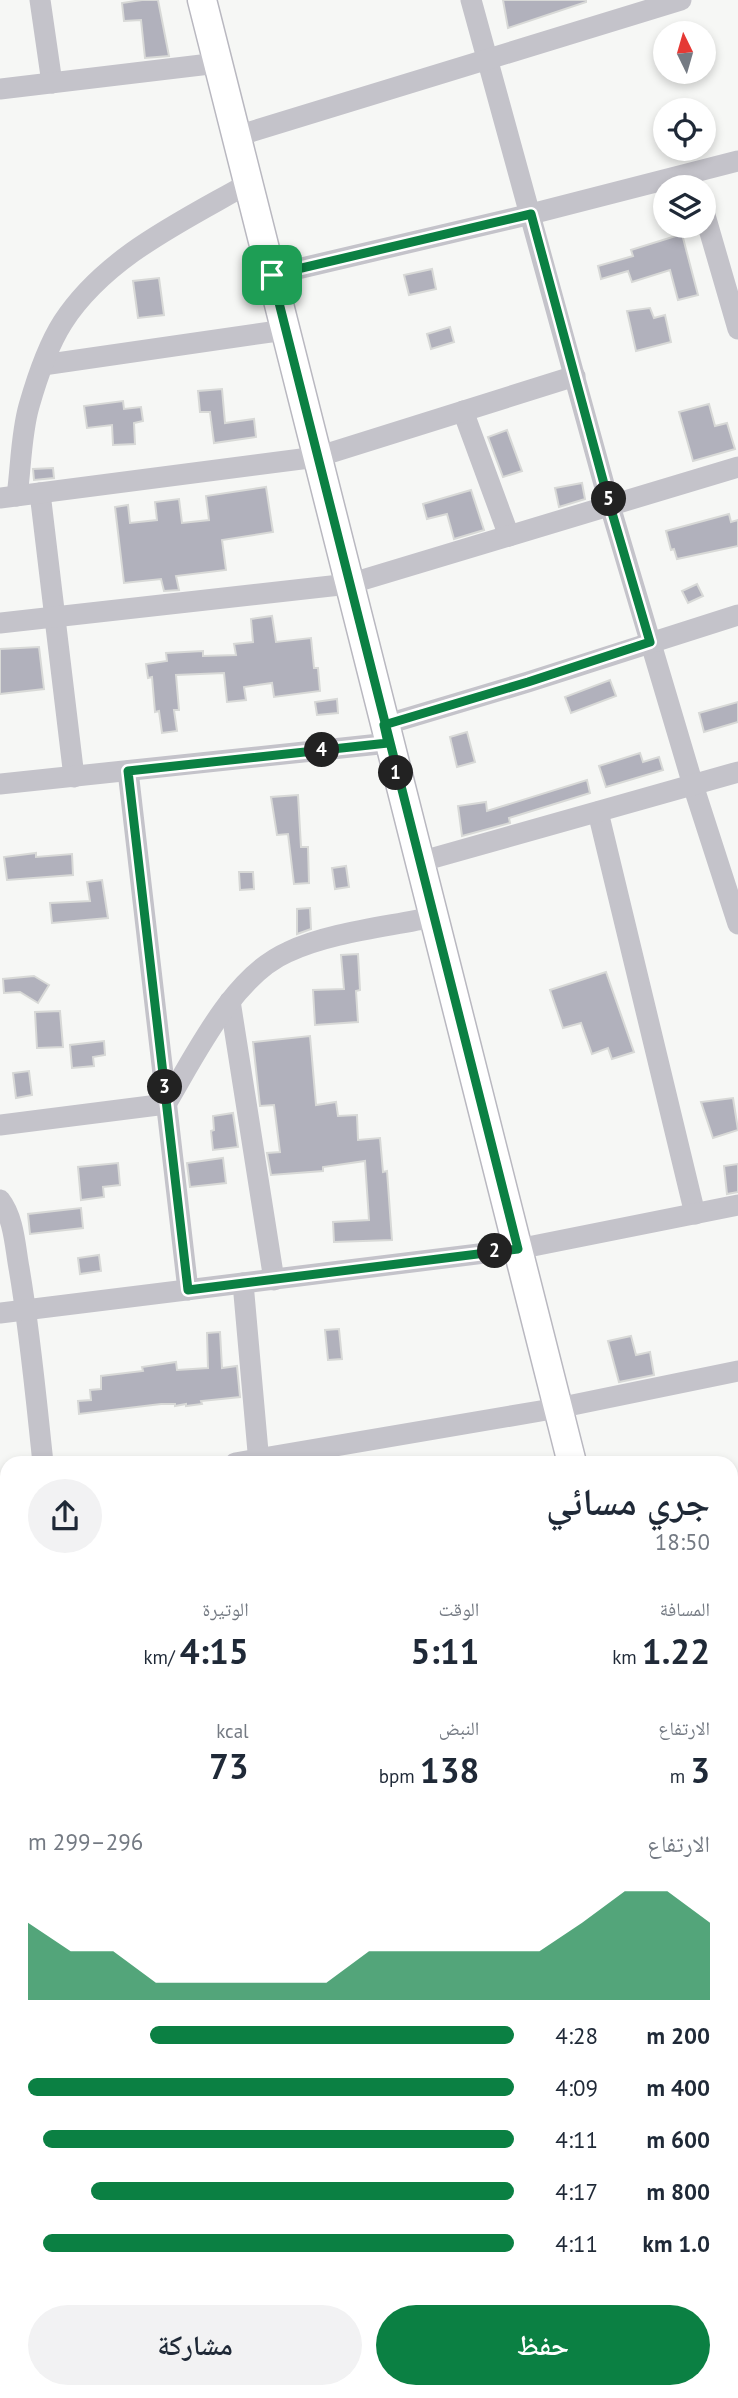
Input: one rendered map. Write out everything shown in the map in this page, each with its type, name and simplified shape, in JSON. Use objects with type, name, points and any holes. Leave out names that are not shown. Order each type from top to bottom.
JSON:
[{"type":"main road","points":[[202,0],[570,1456]]},
{"type":"street","points":[[40,0],[52,83]]},
{"type":"street","points":[[471,0],[610,506],[738,924]]},
{"type":"street","points":[[237,136],[681,0]]},
{"type":"street","points":[[0,89],[218,63]]},
{"type":"street","points":[[706,175],[738,161]]},
{"type":"street","points":[[249,183],[139,247],[97,280],[63,323],[43,365],[29,409],[8,497],[317,457],[575,376]]},
{"type":"street","points":[[272,275],[531,214],[653,189]]},
{"type":"street","points":[[712,238],[736,316]]},
{"type":"street","points":[[43,365],[285,330]]},
{"type":"street","points":[[463,411],[509,536]]},
{"type":"street","points":[[0,623],[349,584],[738,467]]},
{"type":"street","points":[[40,493],[74,777]]},
{"type":"street","points":[[0,784],[128,771],[386,734],[528,682],[738,615]]},
{"type":"street","points":[[128,771],[188,1290]]},
{"type":"street","points":[[419,862],[738,772]]},
{"type":"street","points":[[598,812],[695,1214]]},
{"type":"street","points":[[166,1104],[230,1002],[253,977],[286,952],[323,940],[433,918]]},
{"type":"street","points":[[230,1002],[274,1280]]},
{"type":"street","points":[[0,1125],[166,1104]]},
{"type":"street","points":[[0,1200],[12,1226],[26,1311],[42,1456]]},
{"type":"street","points":[[0,1313],[518,1249],[738,1205]]},
{"type":"street","points":[[243,1283],[259,1456]]},
{"type":"street","points":[[287,1456],[558,1408],[738,1371]]},
{"type":"building","points":[[158,0],[169,56],[145,58],[141,20],[124,21],[122,3]]},
{"type":"building","points":[[503,0],[586,0],[586,2],[508,28]]},
{"type":"building","points":[[669,238],[683,238],[698,295],[678,300],[670,270],[632,282],[628,271],[601,279],[598,266],[633,256],[631,250]]},
{"type":"building","points":[[432,269],[436,289],[409,295],[404,275]]},
{"type":"building","points":[[159,278],[164,315],[138,318],[133,281]]},
{"type":"building","points":[[650,308],[654,318],[665,315],[671,342],[636,351],[627,311]]},
{"type":"building","points":[[450,327],[454,342],[431,349],[427,334]]},
{"type":"building","points":[[222,389],[225,423],[254,419],[256,437],[214,443],[210,412],[200,412],[198,391]]},
{"type":"building","points":[[123,401],[124,409],[141,407],[143,421],[134,423],[135,444],[113,445],[112,425],[87,428],[84,406]]},
{"type":"building","points":[[709,404],[715,426],[727,423],[735,449],[693,461],[679,412]]},
{"type":"building","points":[[507,430],[522,471],[503,477],[488,437]]},
{"type":"building","points":[[53,468],[54,478],[34,480],[33,469]]},
{"type":"building","points":[[582,483],[585,499],[559,507],[555,488]]},
{"type":"building","points":[[266,487],[273,532],[222,540],[226,570],[176,576],[179,590],[164,591],[161,579],[124,583],[115,507],[128,505],[130,523],[157,520],[155,502],[179,499],[182,523],[209,520],[206,496]]},
{"type":"building","points":[[471,490],[484,530],[454,539],[447,514],[427,519],[423,504]]},
{"type":"building","points":[[729,514],[731,522],[738,520],[738,546],[677,559],[674,549],[671,550],[666,531]]},
{"type":"building","points":[[697,584],[703,596],[688,603],[682,591]]},
{"type":"building","points":[[272,616],[276,642],[311,638],[320,691],[274,697],[272,683],[244,687],[246,700],[227,702],[224,673],[176,675],[179,710],[174,710],[177,731],[162,733],[159,711],[155,712],[152,677],[148,678],[146,664],[167,661],[166,653],[203,651],[203,656],[236,655],[234,644],[253,642],[251,619]]},
{"type":"building","points":[[39,647],[44,689],[0,694],[0,649]]},
{"type":"building","points":[[610,680],[616,696],[571,713],[565,697]]},
{"type":"building","points":[[337,699],[338,713],[317,715],[315,702]]},
{"type":"building","points":[[738,702],[738,722],[704,732],[699,713]]},
{"type":"building","points":[[467,732],[475,762],[457,767],[450,737]]},
{"type":"building","points":[[640,753],[643,762],[659,757],[663,770],[606,787],[599,766]]},
{"type":"building","points":[[587,780],[590,793],[509,818],[510,823],[462,836],[458,806],[486,802],[487,811]]},
{"type":"building","points":[[298,795],[301,847],[308,847],[309,883],[294,884],[288,834],[277,835],[271,797]]},
{"type":"building","points":[[36,853],[36,857],[72,854],[73,875],[7,880],[4,857]]},
{"type":"building","points":[[346,866],[349,887],[335,889],[332,868]]},
{"type":"building","points":[[239,872],[253,872],[254,889],[240,890]]},
{"type":"building","points":[[102,880],[108,918],[52,923],[50,903],[90,901],[87,882]]},
{"type":"building","points":[[310,908],[311,929],[297,934],[297,909]]},
{"type":"building","points":[[358,954],[358,1022],[315,1025],[313,990],[344,989],[341,955]]},
{"type":"building","points":[[606,972],[634,1052],[612,1059],[608,1048],[592,1054],[581,1023],[563,1028],[550,990]]},
{"type":"building","points":[[34,976],[49,985],[38,1003],[20,992],[4,993],[3,979]]},
{"type":"building","points":[[60,1011],[63,1047],[37,1048],[35,1012]]},
{"type":"building","points":[[310,1036],[316,1105],[336,1102],[338,1116],[357,1115],[358,1140],[380,1138],[383,1172],[387,1171],[392,1240],[334,1242],[333,1222],[369,1220],[365,1161],[323,1167],[323,1171],[271,1175],[267,1153],[280,1152],[274,1105],[260,1106],[253,1042]]},
{"type":"building","points":[[104,1041],[105,1055],[93,1057],[94,1066],[72,1068],[70,1045]]},
{"type":"building","points":[[29,1071],[32,1095],[16,1098],[13,1073]]},
{"type":"building","points":[[733,1098],[738,1130],[713,1138],[701,1102]]},
{"type":"building","points":[[233,1113],[238,1147],[213,1150],[213,1116]]},
{"type":"building","points":[[223,1158],[226,1183],[190,1187],[187,1163]]},
{"type":"building","points":[[118,1163],[120,1185],[103,1187],[104,1197],[81,1200],[78,1167]]},
{"type":"building","points":[[738,1164],[738,1192],[727,1194],[724,1166]]},
{"type":"building","points":[[81,1208],[83,1228],[30,1234],[28,1214]]},
{"type":"building","points":[[99,1255],[101,1271],[80,1274],[78,1258]]},
{"type":"building","points":[[339,1329],[342,1359],[328,1360],[325,1330]]},
{"type":"building","points":[[220,1332],[222,1368],[237,1366],[240,1397],[201,1401],[202,1404],[186,1406],[161,1404],[79,1414],[78,1401],[91,1400],[90,1390],[101,1389],[101,1376],[143,1371],[142,1367],[176,1362],[177,1370],[208,1368],[207,1333]]},
{"type":"building","points":[[631,1336],[636,1355],[650,1352],[654,1375],[619,1382],[608,1341]]},
{"type":"route","points":[[272,275],[388,743],[518,1249],[188,1290],[128,771],[388,743],[384,725],[650,642],[610,506],[531,214],[272,275]]}]
